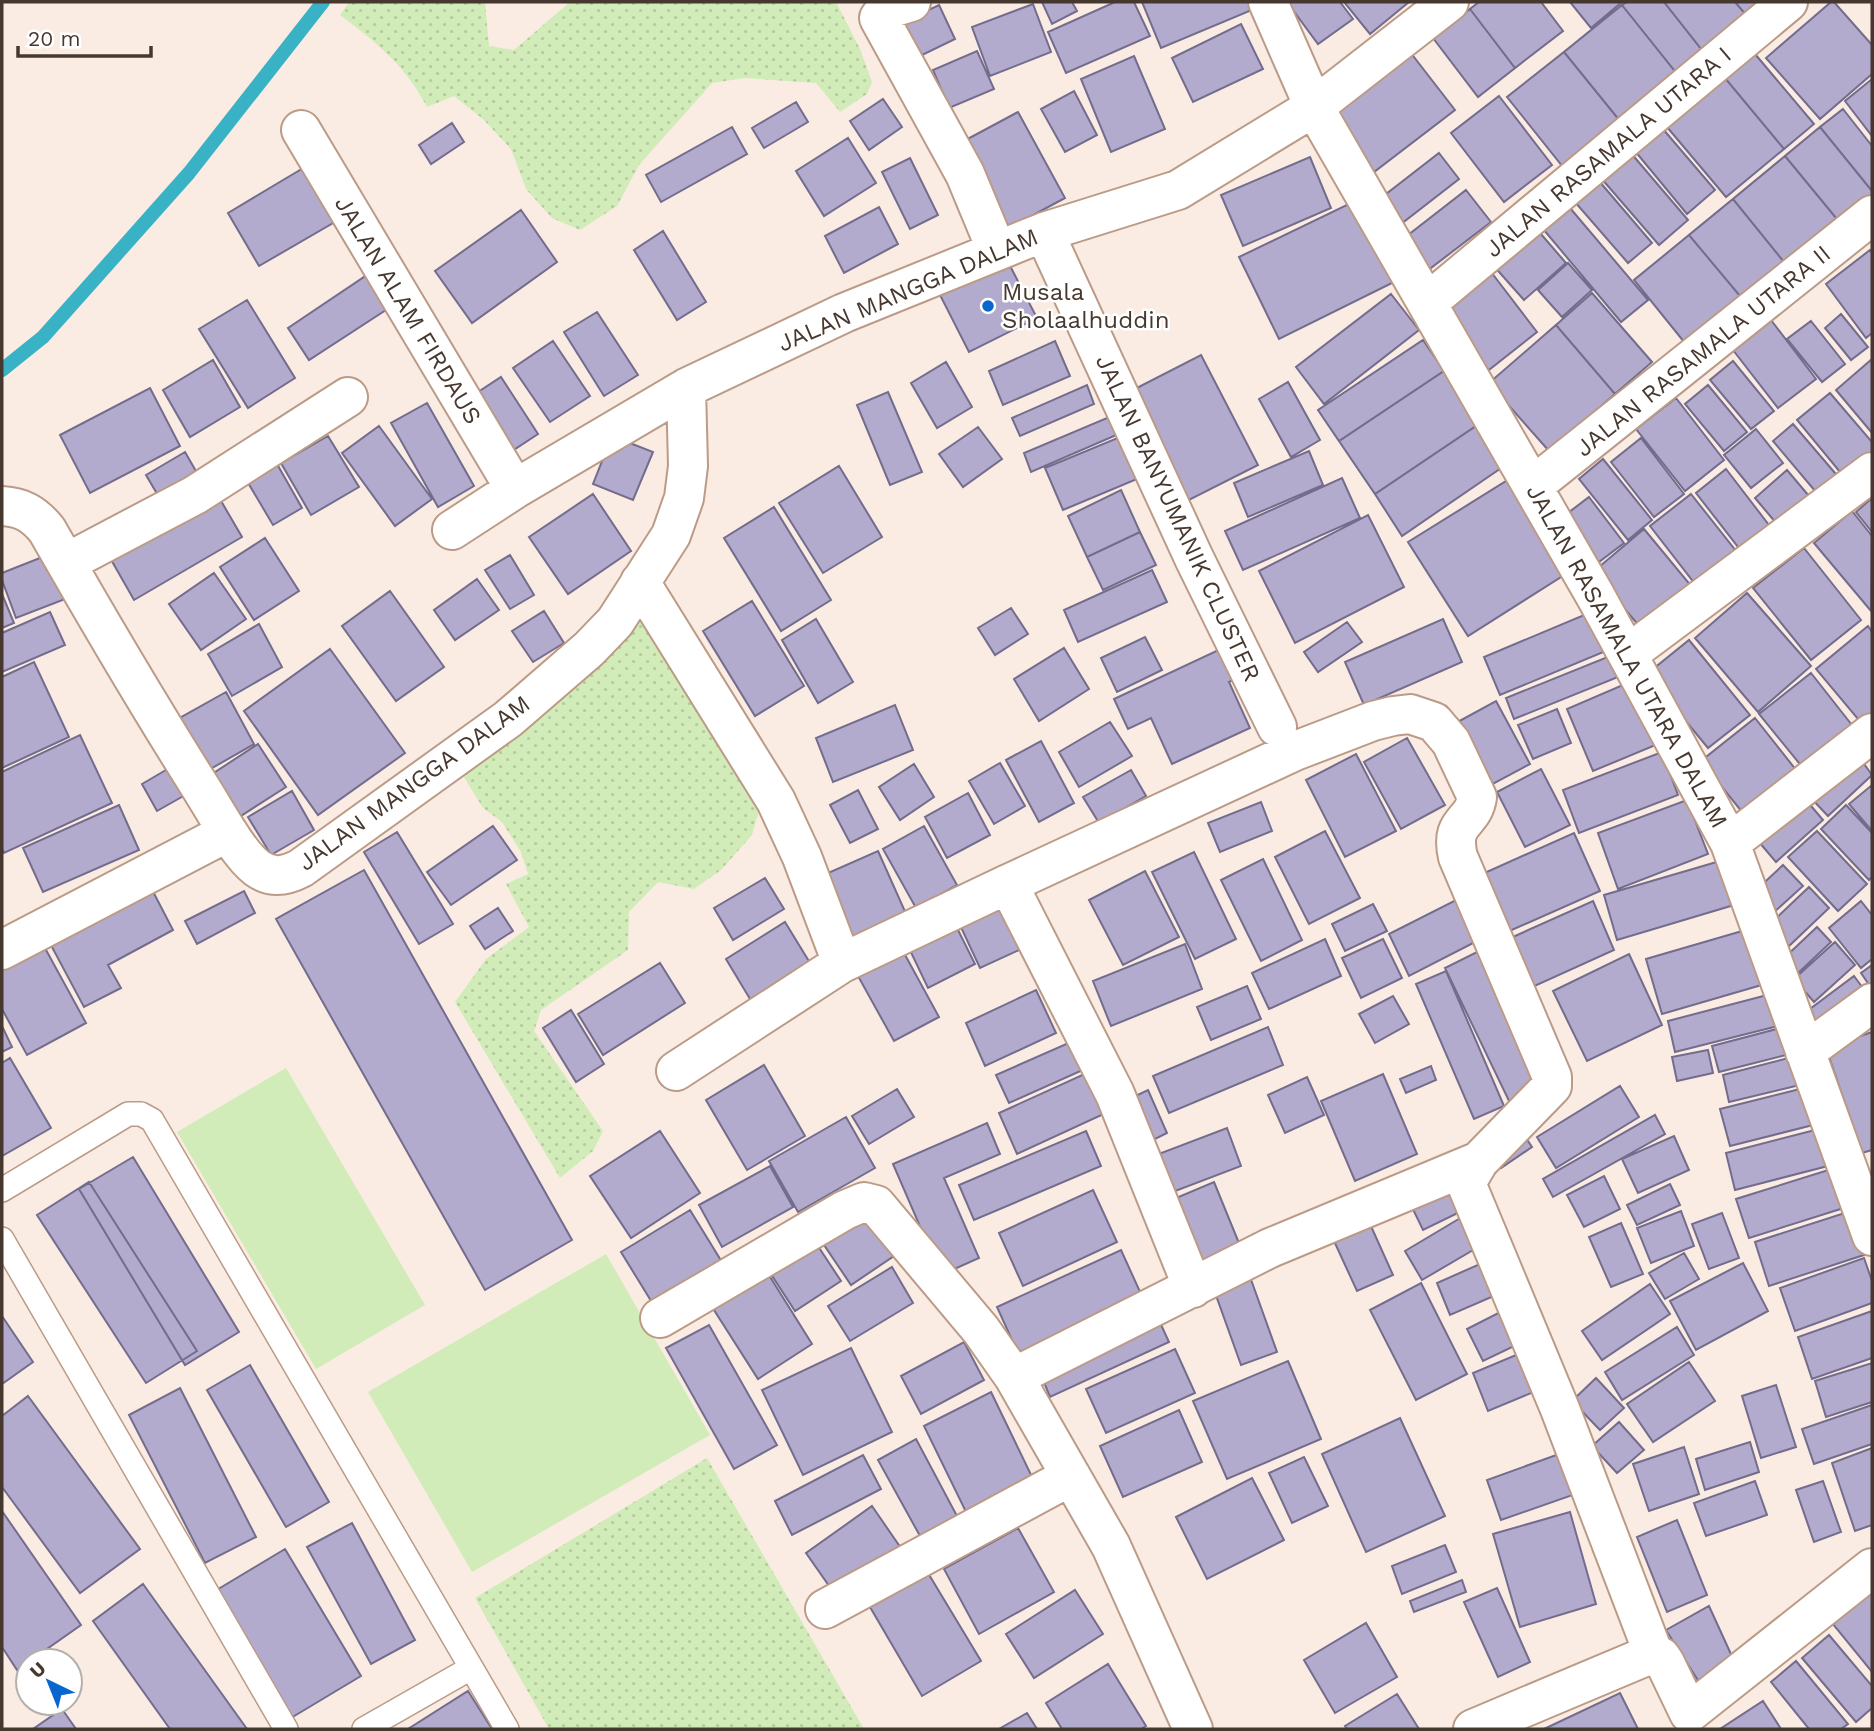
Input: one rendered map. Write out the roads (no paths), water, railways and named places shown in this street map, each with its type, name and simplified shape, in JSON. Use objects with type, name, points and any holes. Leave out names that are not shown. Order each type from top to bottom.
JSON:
[{"type":"street","points":[[911,2],[885,10],[879,18],[965,174],[997,251]]},
{"type":"street","name":"JALAN RASAMALA UTARA DALAM","points":[[1268,2],[1314,107],[1628,654],[1730,843],[1872,1236]]},
{"type":"street","name":"JALAN MANGGA DALAM","points":[[2,506],[16,507],[35,515],[47,530],[127,670],[228,832],[255,867],[276,876],[290,874],[508,719],[589,649],[615,622],[671,535],[684,498],[688,466],[686,388],[844,313],[1044,232],[1178,190],[1314,107],[1449,2]]},
{"type":"street","name":"JALAN RASAMALA UTARA I","points":[[1427,303],[1788,2]]},
{"type":"street","name":"JALAN ALAM FIRDAUS","points":[[301,130],[515,489]]},
{"type":"street","name":"JALAN RASAMALA UTARA II","points":[[1533,486],[1872,215]]},
{"type":"street","name":"JALAN BANYUMANIK CLUSTER","points":[[1044,232],[1194,558],[1277,727]]},
{"type":"street","points":[[452,530],[515,489],[686,388]]},
{"type":"street","points":[[66,563],[195,495],[348,397]]},
{"type":"street","points":[[1628,654],[1872,472]]},
{"type":"street","points":[[640,582],[776,801],[802,857],[842,963]]},
{"type":"street","points":[[676,1071],[842,963],[1295,751],[1373,720],[1410,714],[1434,722],[1443,731],[1477,797],[1476,805],[1457,831],[1454,841],[1458,858],[1552,1077],[1552,1086],[1479,1161],[1466,1183],[1560,1409],[1654,1655]]},
{"type":"street","points":[[1730,843],[1872,733]]},
{"type":"street","points":[[2,950],[228,832]]},
{"type":"street","points":[[1008,884],[1115,1094],[1193,1288]]},
{"type":"street","points":[[1805,1052],[1872,1003]]},
{"type":"street","points":[[1014,1377],[1270,1248],[1479,1161]]},
{"type":"street","points":[[660,1318],[845,1210],[864,1202],[881,1210],[956,1298],[1014,1377],[1111,1546],[1193,1729]]},
{"type":"street","points":[[825,1609],[1071,1476]]},
{"type":"street","points":[[1473,1729],[1649,1655],[1661,1657],[1665,1662],[1692,1721],[1872,1568]]},
{"type":"lane","points":[[2,1190],[128,1114],[141,1114],[152,1120],[507,1729]]},
{"type":"lane","points":[[2,1238],[286,1729]]},
{"type":"lane","points":[[364,1729],[471,1668]]},
{"type":"waterway","points":[[2,370],[43,337],[189,173],[323,2]]},
{"type":"place","name":"Musala Sholaalhuddin","points":[[988,306]]}]
